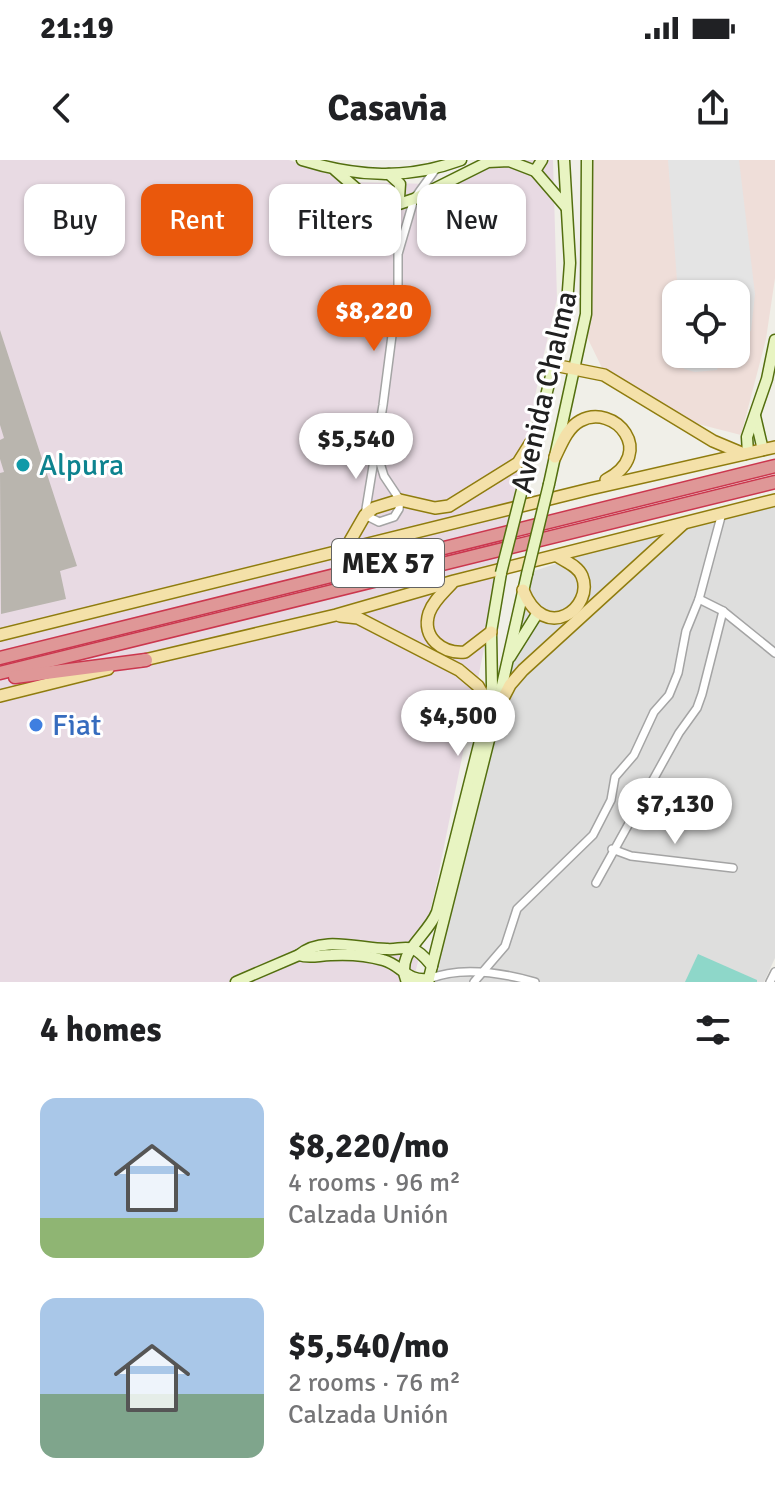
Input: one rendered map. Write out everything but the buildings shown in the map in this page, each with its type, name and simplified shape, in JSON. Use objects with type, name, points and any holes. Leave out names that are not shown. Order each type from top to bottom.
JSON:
[{"type":"highway","name":"MEX 57","points":[[0,658],[775,466]]},
{"type":"highway","name":"MEX 57","points":[[0,676],[775,482]]},
{"type":"highway","points":[[0,676],[146,660]]},
{"type":"main road","points":[[302,160],[357,174],[435,170],[461,160]]},
{"type":"main road","points":[[535,171],[542,160]]},
{"type":"main road","name":"Avenida Chalma","points":[[492,708],[491,632],[501,573],[566,317],[569,292],[564,160]]},
{"type":"main road","name":"Avenida Chalma","points":[[492,708],[505,666],[575,370],[588,291],[587,160]]},
{"type":"main road","points":[[401,203],[488,162],[509,161],[535,171],[566,207]]},
{"type":"main road","points":[[335,170],[351,184]]},
{"type":"main road","points":[[389,174],[400,184]]},
{"type":"main road","points":[[569,292],[588,291]]},
{"type":"main road","points":[[746,453],[747,437],[767,379],[775,340]]},
{"type":"main road","points":[[554,365],[604,375],[713,441],[746,453]]},
{"type":"main road","points":[[0,635],[346,548],[769,448],[755,416]]},
{"type":"main road","points":[[555,457],[569,431],[579,422],[602,417],[622,429],[629,442],[627,464],[619,473],[590,489]]},
{"type":"main road","points":[[346,548],[365,515],[374,508],[400,500],[435,508],[449,506],[518,463],[540,428]]},
{"type":"main road","points":[[0,696],[336,615],[454,581],[775,500]]},
{"type":"main road","points":[[406,978],[405,955],[427,931],[437,912],[492,708],[523,670],[683,524]]},
{"type":"main road","points":[[523,590],[537,614],[549,620],[563,617],[576,608],[583,594],[583,577],[557,556]]},
{"type":"main road","points":[[454,581],[435,602],[429,614],[428,625],[433,641],[446,651],[465,652],[491,632]]},
{"type":"main road","points":[[505,666],[537,614]]},
{"type":"main road","points":[[299,955],[308,958],[343,954],[379,959],[390,962],[406,978],[417,980],[428,980],[436,970],[492,708],[478,686],[459,670],[358,618],[336,615]]},
{"type":"main road","points":[[236,982],[306,950],[333,945],[410,948],[422,955],[436,970]]},
{"type":"street","points":[[401,244],[414,199],[435,170]]},
{"type":"street","points":[[365,515],[377,453],[398,289],[398,256]]},
{"type":"street","points":[[377,453],[384,476],[400,500]]},
{"type":"street","points":[[474,982],[505,946],[517,909],[593,835],[611,800],[615,777],[634,755],[654,712],[669,695],[678,673],[686,631],[699,599],[722,513]]},
{"type":"street","points":[[699,599],[723,611],[775,653]]},
{"type":"street","points":[[596,883],[612,849],[679,733],[697,708],[723,611]]},
{"type":"street","points":[[612,849],[631,856],[733,868]]},
{"type":"street","points":[[436,970],[535,982]]},
{"type":"street","points":[[770,982],[775,972]]},
{"type":"shaded area","points":[[0,160],[289,160],[353,182],[430,184],[485,160],[553,160],[557,299],[435,891],[413,982],[0,982]]},
{"type":"shaded area","points":[[587,160],[775,160],[775,278],[766,339],[741,435],[694,423],[604,372],[588,339]]},
{"type":"shaded area","points":[[668,160],[739,160],[755,294],[751,331],[750,280],[677,280]]},
{"type":"shaded area","points":[[684,368],[718,368],[695,372]]},
{"type":"shaded area","points":[[775,496],[775,958],[764,982],[430,982],[525,574],[715,511]]},
{"type":"shaded area","points":[[698,954],[757,980],[757,982],[685,982]]},
{"type":"place","name":"Alpura","points":[[23,465]]},
{"type":"place","name":"Fiat","points":[[36,725]]}]
